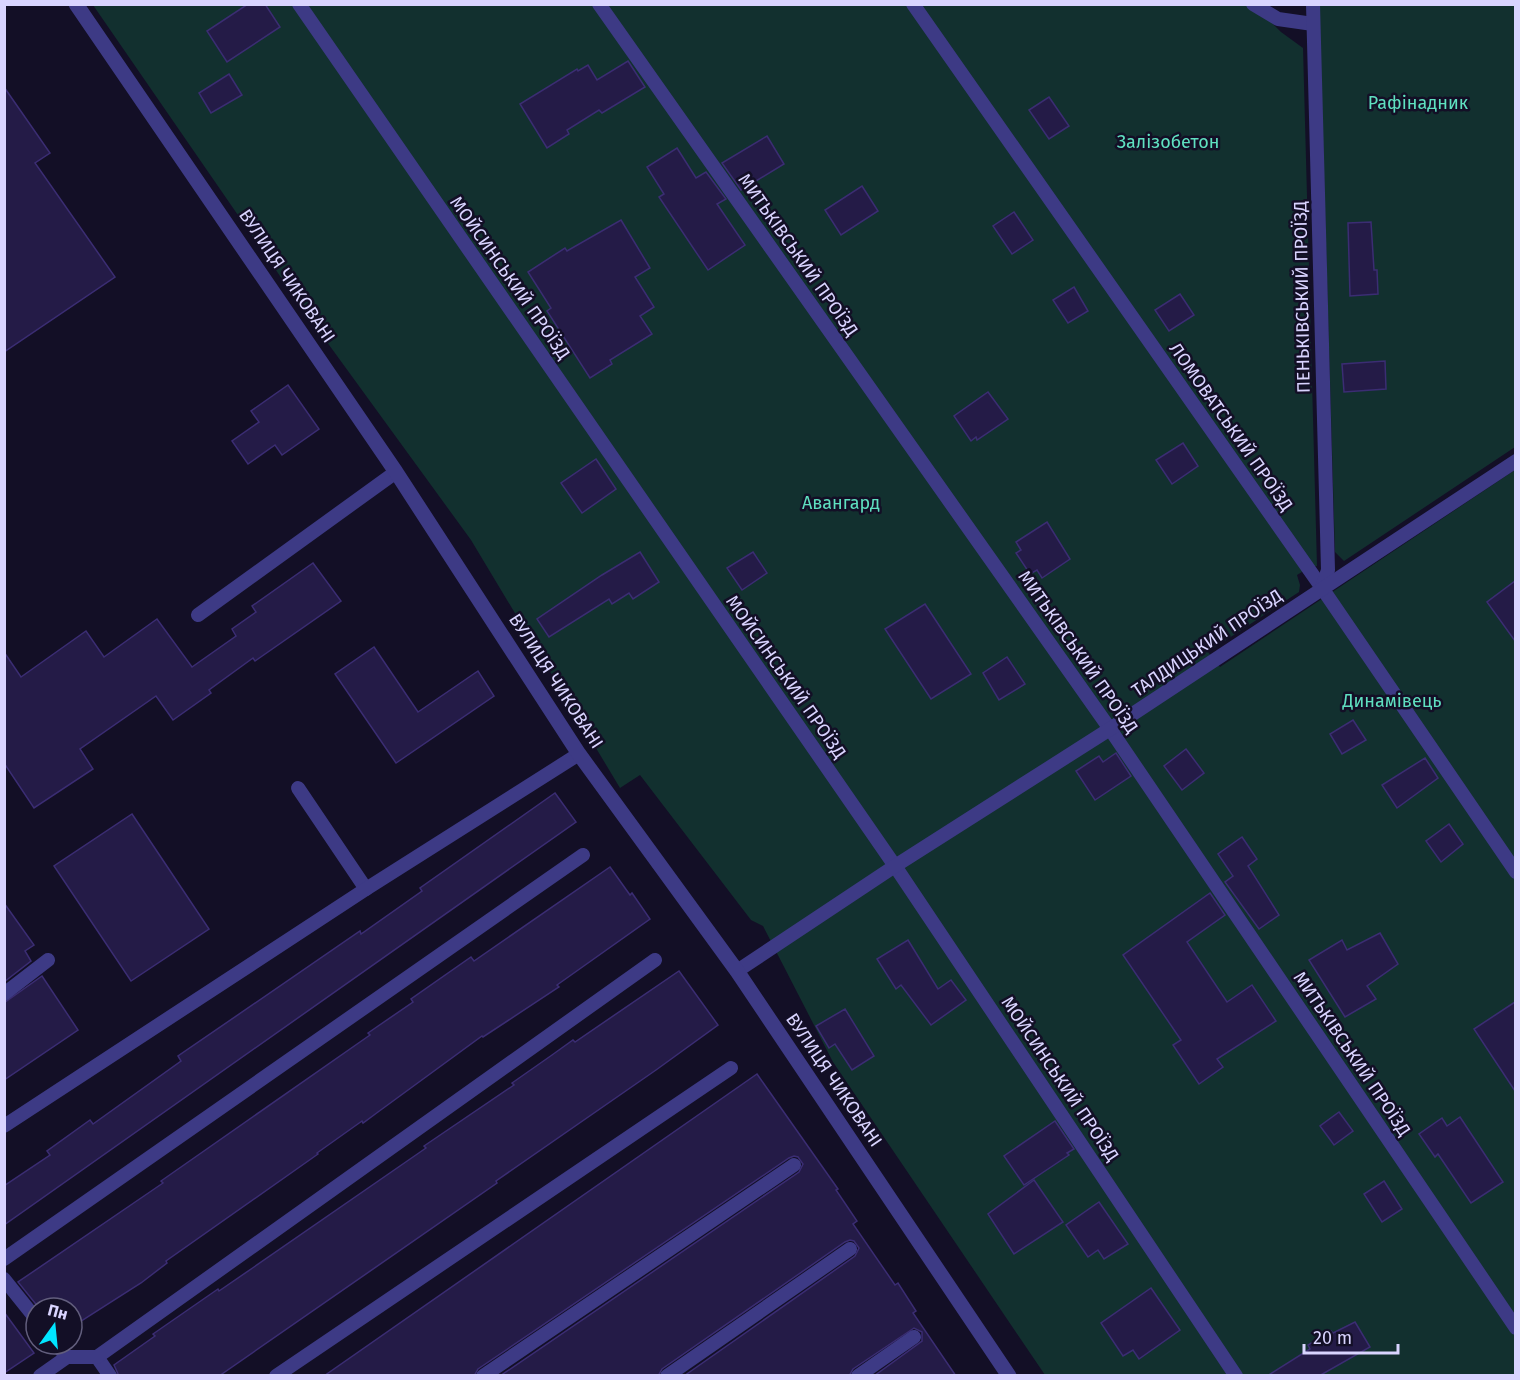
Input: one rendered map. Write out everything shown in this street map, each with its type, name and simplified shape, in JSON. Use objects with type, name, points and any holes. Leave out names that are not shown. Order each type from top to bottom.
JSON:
[{"type":"street","name":"ВУЛИЦЯ ЧИКОВАНІ","points":[[76,4],[396,472],[579,754],[737,971],[1009,1376]]},
{"type":"lane","name":"МОЙСИНСЬКИЙ ПРОЇЗД","points":[[299,4],[895,866],[1236,1376]]},
{"type":"lane","name":"МИТЬКІВСЬКИЙ ПРОЇЗД","points":[[599,4],[1110,729],[1515,1328]]},
{"type":"lane","name":"ЛОМОВАТСЬКИЙ ПРОЇЗД","points":[[914,4],[1322,588],[1515,872]]},
{"type":"lane","points":[[1253,4],[1278,20],[1313,24]]},
{"type":"lane","name":"ПЕНЬКІВСЬКИЙ ПРОЇЗД","points":[[1313,4],[1328,570],[1322,588]]},
{"type":"lane","name":"ТАЛДИЦЬКИЙ ПРОЇЗД","points":[[737,971],[895,866],[1110,729],[1515,461]]},
{"type":"lane","points":[[198,615],[396,472]]},
{"type":"lane","points":[[4,1126],[366,889],[579,754]]},
{"type":"lane","points":[[298,788],[366,889]]},
{"type":"lane","points":[[4,1258],[583,855]]},
{"type":"lane","points":[[4,994],[48,960]]},
{"type":"lane","points":[[40,1376],[67,1358],[97,1357],[655,960]]},
{"type":"lane","points":[[276,1376],[731,1068]]},
{"type":"lane","points":[[483,1376],[794,1165]]},
{"type":"lane","points":[[667,1376],[850,1249]]},
{"type":"lane","points":[[4,1279],[24,1303]]},
{"type":"lane","points":[[858,1376],[914,1337]]},
{"type":"lane","points":[[97,1357],[110,1376]]},
{"type":"green space","name":"Авангард","points":[[1253,4],[1281,32],[1303,48],[1317,566],[1310,567],[1297,575],[1300,585],[1299,592],[1208,652],[1220,667],[1515,470],[1515,1375],[1045,1375],[833,1062],[763,926],[751,920],[640,775],[620,788],[471,540],[300,305],[93,5]]},
{"type":"green space","name":"Рафінадник","points":[[1319,5],[1516,5],[1515,447],[1344,561],[1335,552]]},
{"type":"building","points":[[248,4],[265,4],[280,27],[227,62],[207,31]]},
{"type":"building","points":[[628,61],[645,87],[602,113],[599,110],[567,130],[569,134],[547,148],[520,104],[577,69],[578,71],[588,65],[597,80]]},
{"type":"building","points":[[229,74],[242,95],[211,113],[199,93]]},
{"type":"building","points":[[4,87],[50,153],[35,163],[115,277],[4,352]]},
{"type":"building","points":[[1049,97],[1069,126],[1049,139],[1029,110]]},
{"type":"building","points":[[767,136],[784,164],[741,190],[722,163]]},
{"type":"building","points":[[677,148],[696,178],[706,172],[726,199],[717,204],[745,245],[708,270],[659,197],[664,194],[647,167]]},
{"type":"building","points":[[862,186],[878,211],[841,235],[825,210]]},
{"type":"building","points":[[1014,212],[1033,240],[1012,254],[993,226]]},
{"type":"building","points":[[621,220],[650,268],[635,277],[654,307],[640,316],[652,334],[610,360],[612,364],[590,378],[547,311],[551,308],[528,272],[565,248],[567,251]]},
{"type":"building","points":[[1371,222],[1378,294],[1350,296],[1348,223]]},
{"type":"building","points":[[1074,287],[1088,311],[1068,323],[1053,300]]},
{"type":"building","points":[[1180,294],[1194,315],[1169,331],[1155,310]]},
{"type":"building","points":[[1385,361],[1386,389],[1344,392],[1342,364]]},
{"type":"building","points":[[288,385],[319,429],[282,455],[275,445],[248,464],[232,441],[259,422],[251,411]]},
{"type":"building","points":[[988,392],[1008,419],[977,440],[976,437],[971,441],[954,416]]},
{"type":"building","points":[[1183,443],[1198,466],[1172,484],[1156,460]]},
{"type":"building","points":[[596,459],[616,489],[582,513],[561,483]]},
{"type":"building","points":[[1047,522],[1070,559],[1042,578],[1037,570],[1030,574],[1016,553],[1021,550],[1016,542]]},
{"type":"building","points":[[640,552],[659,582],[633,599],[629,593],[612,604],[609,599],[549,637],[537,619]]},
{"type":"building","points":[[753,552],[767,573],[742,590],[727,568]]},
{"type":"building","points":[[313,563],[341,601],[255,661],[253,658],[209,690],[211,693],[173,720],[156,696],[80,749],[93,769],[34,808],[4,763],[4,652],[21,677],[86,631],[104,657],[157,619],[192,667],[236,636],[232,629],[256,612],[252,606]]},
{"type":"building","points":[[1515,581],[1515,641],[1487,602]]},
{"type":"building","points":[[925,604],[971,674],[931,699],[885,629]]},
{"type":"building","points":[[374,647],[418,712],[478,671],[494,696],[396,763],[335,674]]},
{"type":"building","points":[[1007,657],[1025,684],[999,700],[983,673]]},
{"type":"building","points":[[1353,720],[1366,740],[1342,754],[1330,734]]},
{"type":"building","points":[[1186,749],[1204,773],[1182,790],[1164,766]]},
{"type":"building","points":[[1116,753],[1131,776],[1095,800],[1076,771],[1099,756],[1103,762]]},
{"type":"building","points":[[1425,758],[1438,778],[1397,808],[1382,785]]},
{"type":"building","points":[[555,793],[576,822],[4,1225],[4,1186],[50,1155],[47,1151],[90,1120],[93,1124],[181,1061],[178,1056],[360,931],[361,934],[422,891],[420,888]]},
{"type":"building","points":[[132,814],[209,929],[131,981],[54,866]]},
{"type":"building","points":[[1449,824],[1463,844],[1441,862],[1426,841]]},
{"type":"building","points":[[1242,837],[1257,859],[1248,866],[1279,915],[1259,929],[1225,882],[1233,876],[1218,854]]},
{"type":"building","points":[[610,867],[650,919],[557,985],[559,987],[482,1036],[363,1123],[362,1121],[317,1153],[166,1261],[167,1263],[141,1283],[84,1319],[84,1296],[29,1296],[18,1282],[163,1183],[161,1181],[370,1035],[368,1033],[413,1002],[411,999],[471,957],[474,961]]},
{"type":"building","points":[[1210,893],[1225,915],[1187,942],[1227,1002],[1252,985],[1276,1021],[1217,1059],[1223,1067],[1199,1084],[1173,1045],[1181,1040],[1123,955]]},
{"type":"building","points":[[4,903],[34,945],[25,951],[31,961],[4,982]]},
{"type":"building","points":[[1380,933],[1398,964],[1367,986],[1376,999],[1345,1017],[1309,960],[1342,940],[1347,950]]},
{"type":"building","points":[[908,940],[938,989],[951,980],[966,1000],[931,1025],[901,985],[896,989],[877,959]]},
{"type":"building","points":[[679,971],[718,1025],[656,1070],[219,1376],[119,1376],[114,1365],[155,1336],[153,1334],[426,1148],[424,1146],[514,1085],[512,1083],[573,1040],[575,1042]]},
{"type":"building","points":[[42,976],[78,1030],[4,1080],[4,1003]]},
{"type":"building","points":[[1515,1002],[1515,1091],[1474,1029]]},
{"type":"building","points":[[845,1009],[874,1056],[852,1070],[835,1044],[829,1048],[816,1026]]},
{"type":"building","points":[[757,1074],[838,1189],[836,1190],[857,1221],[853,1224],[895,1285],[898,1283],[916,1311],[913,1313],[956,1376],[874,1376],[922,1341],[922,1332],[914,1328],[853,1369],[849,1376],[684,1376],[855,1256],[859,1248],[854,1241],[850,1240],[662,1369],[658,1376],[500,1376],[799,1172],[803,1164],[798,1157],[794,1156],[478,1369],[474,1376],[324,1376]]},
{"type":"building","points":[[1339,1112],[1353,1131],[1334,1145],[1320,1126]]},
{"type":"building","points":[[1460,1117],[1503,1182],[1471,1203],[1438,1154],[1435,1157],[1419,1134],[1442,1118],[1447,1126]]},
{"type":"building","points":[[1055,1121],[1074,1149],[1067,1153],[1069,1155],[1024,1185],[1004,1156]]},
{"type":"building","points":[[1034,1180],[1063,1222],[1014,1254],[988,1214]]},
{"type":"building","points":[[1384,1181],[1402,1209],[1382,1222],[1364,1194]]},
{"type":"building","points":[[1099,1202],[1128,1244],[1104,1259],[1098,1250],[1088,1257],[1066,1225]]},
{"type":"building","points":[[1151,1288],[1180,1330],[1139,1359],[1133,1350],[1123,1356],[1101,1323]]},
{"type":"building","points":[[4,1312],[24,1339],[24,1356],[30,1356],[4,1373]]},
{"type":"building","points":[[1355,1322],[1370,1347],[1319,1376],[1267,1376],[1310,1349],[1308,1345],[1331,1331],[1333,1333]]},
{"type":"park label","name":"Залізобетон","points":[[1168,142]]},
{"type":"park label","name":"Динамівець","points":[[1392,701]]}]
